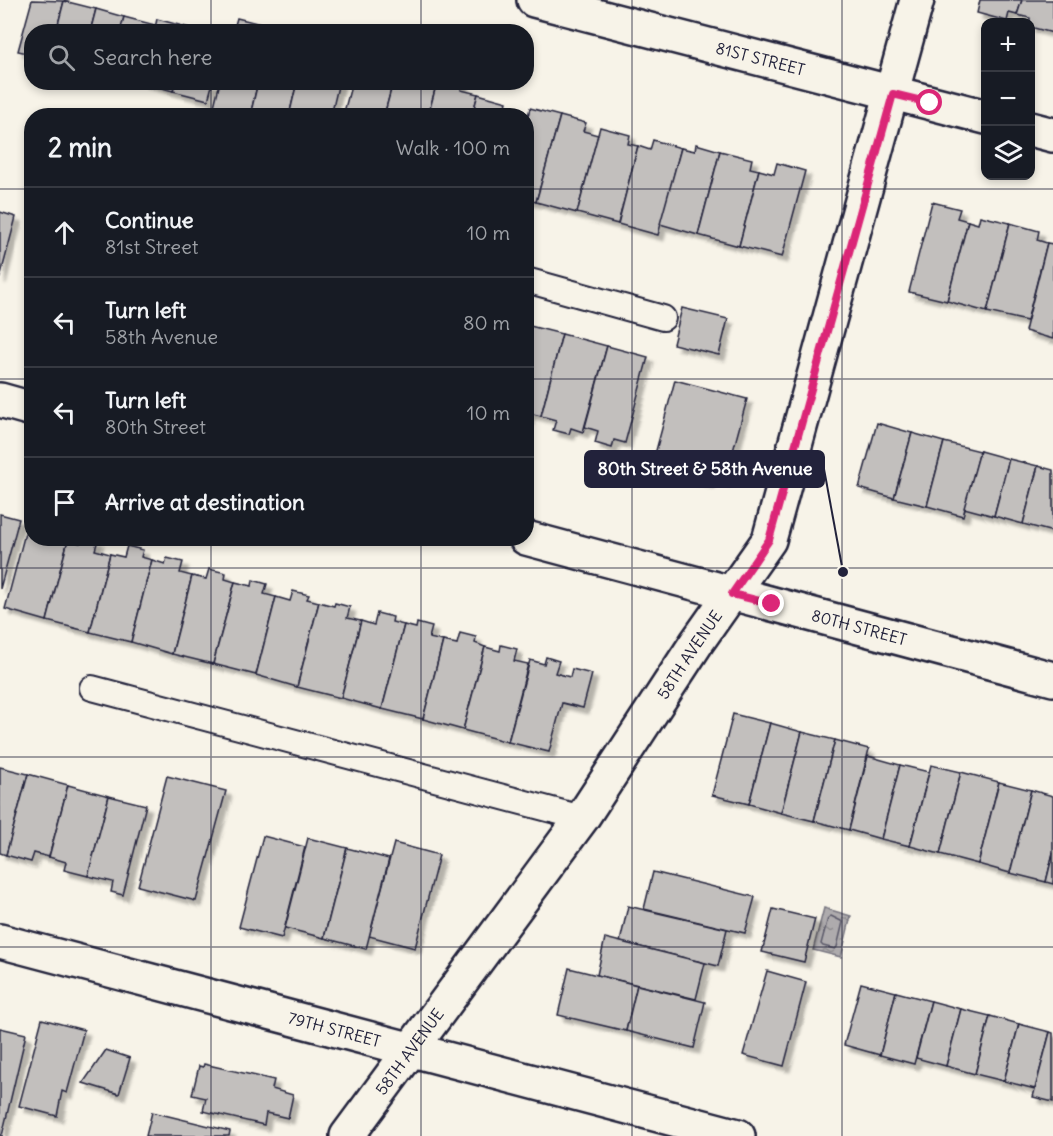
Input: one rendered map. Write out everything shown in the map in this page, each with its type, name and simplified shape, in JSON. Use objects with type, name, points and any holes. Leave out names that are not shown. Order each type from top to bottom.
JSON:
[{"type":"street","name":"81ST STREET","points":[[534,0],[981,116]]},
{"type":"street","name":"58TH AVENUE","points":[[347,1136],[582,818],[697,642],[769,540],[917,0]]},
{"type":"street","points":[[1035,130],[1053,135]]},
{"type":"street","points":[[0,400],[24,407]]},
{"type":"street","name":"80TH STREET","points":[[534,540],[1053,679]]},
{"type":"street","name":"79TH STREET","points":[[0,941],[738,1136]]},
{"type":"lane","points":[[534,282],[663,318]]},
{"type":"lane","points":[[92,688],[582,818]]},
{"type":"water","points":[[824,908],[851,916],[841,957],[813,950]]},
{"type":"building","points":[[32,0],[64,1],[58,24],[25,24]]},
{"type":"building","points":[[980,0],[1022,0],[1017,15],[1009,13],[1008,18],[996,18],[977,13]]},
{"type":"building","points":[[1022,0],[1053,0],[1053,33],[1035,28],[1035,18],[1017,15]]},
{"type":"building","points":[[64,1],[96,9],[92,24],[58,24]]},
{"type":"building","points":[[96,9],[124,17],[122,24],[92,24]]},
{"type":"building","points":[[124,17],[151,24],[122,24]]},
{"type":"building","points":[[237,18],[261,24],[235,24]]},
{"type":"building","points":[[157,19],[175,24],[156,24]]},
{"type":"building","points":[[24,29],[24,52],[18,51]]},
{"type":"building","points":[[173,90],[211,90],[208,100]]},
{"type":"building","points":[[218,90],[256,90],[252,108],[214,106]]},
{"type":"building","points":[[256,90],[295,90],[291,108],[252,108]]},
{"type":"building","points":[[295,90],[337,90],[333,108],[291,108]]},
{"type":"building","points":[[350,90],[391,90],[386,108],[345,108]]},
{"type":"building","points":[[391,90],[435,90],[430,108],[386,108]]},
{"type":"building","points":[[435,90],[461,90],[478,94],[474,108],[430,108]]},
{"type":"building","points":[[478,94],[507,102],[506,108],[474,108]]},
{"type":"building","points":[[534,109],[560,116],[536,202],[534,202]]},
{"type":"building","points":[[560,116],[586,123],[583,131],[598,135],[577,213],[536,202]]},
{"type":"building","points":[[600,127],[630,135],[628,144],[638,146],[618,224],[577,213]]},
{"type":"building","points":[[653,140],[681,148],[658,235],[618,224],[638,146],[650,150]]},
{"type":"building","points":[[696,144],[720,151],[698,235],[660,224],[681,148],[695,151]]},
{"type":"building","points":[[720,151],[752,159],[750,168],[759,170],[739,246],[698,235]]},
{"type":"building","points":[[777,163],[805,171],[782,257],[739,246],[759,170],[774,174]]},
{"type":"building","points":[[932,202],[960,209],[957,218],[968,221],[947,301],[909,292]]},
{"type":"building","points":[[0,212],[16,217],[0,278]]},
{"type":"building","points":[[980,216],[1010,223],[987,312],[947,301],[968,221],[978,224]]},
{"type":"building","points":[[1010,223],[1039,231],[1037,240],[1047,243],[1027,321],[987,312]]},
{"type":"building","points":[[1047,243],[1053,244],[1053,339],[1025,331]]},
{"type":"building","points":[[682,308],[728,319],[719,355],[673,344]]},
{"type":"building","points":[[534,327],[562,334],[541,416],[534,414]]},
{"type":"building","points":[[562,334],[607,346],[583,432],[571,428],[569,434],[553,430],[556,420],[541,416]]},
{"type":"building","points":[[607,346],[648,357],[625,443],[614,440],[612,448],[595,443],[598,431],[585,427]]},
{"type":"building","points":[[675,380],[747,399],[725,481],[710,478],[709,483],[688,478],[691,468],[654,458]]},
{"type":"building","points":[[877,423],[912,433],[894,498],[859,488]]},
{"type":"building","points":[[912,433],[944,442],[927,506],[894,498]]},
{"type":"building","points":[[944,442],[980,451],[963,516],[927,506]]},
{"type":"building","points":[[980,451],[1009,459],[994,516],[964,508]]},
{"type":"building","points":[[1009,459],[1038,466],[1023,524],[994,516]]},
{"type":"building","points":[[1038,466],[1053,470],[1053,532],[1023,524]]},
{"type":"building","points":[[0,514],[19,519],[0,589]]},
{"type":"building","points":[[24,537],[24,546],[66,546],[47,621],[5,609]]},
{"type":"building","points":[[66,546],[96,546],[95,550],[110,554],[90,632],[47,621]]},
{"type":"building","points":[[127,546],[143,550],[141,557],[152,560],[131,642],[90,632],[110,554],[124,557]]},
{"type":"building","points":[[167,558],[183,562],[180,573],[192,576],[172,654],[131,642],[152,560],[165,564]]},
{"type":"building","points":[[209,569],[226,573],[225,579],[235,582],[213,664],[172,654],[192,576],[206,579]]},
{"type":"building","points":[[253,580],[267,584],[264,594],[276,597],[256,675],[213,664],[235,582],[252,586]]},
{"type":"building","points":[[293,591],[309,595],[307,599],[319,602],[297,687],[256,675],[276,597],[290,601]]},
{"type":"building","points":[[319,602],[350,607],[347,618],[361,621],[341,698],[297,687]]},
{"type":"building","points":[[377,613],[393,617],[392,622],[404,625],[382,709],[341,698],[361,621],[374,625]]},
{"type":"building","points":[[417,623],[432,627],[429,638],[443,641],[423,719],[382,709],[404,625],[416,628]]},
{"type":"building","points":[[460,633],[476,637],[475,643],[485,647],[463,730],[423,719],[443,641],[457,644]]},
{"type":"building","points":[[501,645],[517,649],[514,661],[528,664],[508,742],[463,730],[485,647],[500,651]]},
{"type":"building","points":[[546,657],[559,661],[555,673],[570,677],[572,669],[592,674],[583,708],[562,703],[549,752],[508,742],[530,660],[544,664]]},
{"type":"building","points":[[733,714],[770,723],[749,804],[712,795]]},
{"type":"building","points":[[770,723],[802,732],[781,813],[749,804]]},
{"type":"building","points":[[802,732],[835,740],[814,821],[781,813]]},
{"type":"building","points":[[835,740],[869,749],[849,830],[814,821]]},
{"type":"building","points":[[868,756],[900,765],[881,839],[849,830]]},
{"type":"building","points":[[900,765],[929,772],[910,846],[881,839]]},
{"type":"building","points":[[931,765],[961,772],[940,854],[910,846]]},
{"type":"building","points":[[0,767],[28,774],[6,855],[0,853]]},
{"type":"building","points":[[961,772],[999,782],[978,864],[940,854]]},
{"type":"building","points":[[28,774],[68,785],[49,857],[34,853],[31,862],[6,855]]},
{"type":"building","points":[[167,776],[226,791],[196,901],[138,886]]},
{"type":"building","points":[[999,782],[1031,790],[1010,873],[978,864]]},
{"type":"building","points":[[68,785],[109,796],[88,876],[64,870],[66,862],[49,857]]},
{"type":"building","points":[[1031,790],[1053,796],[1053,853],[1046,882],[1010,873]]},
{"type":"building","points":[[109,796],[146,805],[123,895],[111,892],[113,882],[88,876]]},
{"type":"building","points":[[263,836],[305,847],[282,938],[239,927]]},
{"type":"building","points":[[308,838],[347,848],[324,938],[285,928]]},
{"type":"building","points":[[394,843],[439,855],[415,948],[369,936]]},
{"type":"building","points":[[347,848],[389,859],[366,949],[324,938]]},
{"type":"building","points":[[1053,853],[1053,884],[1046,882]]},
{"type":"building","points":[[653,872],[755,897],[745,933],[644,909]]},
{"type":"building","points":[[628,906],[727,929],[718,966],[620,942]]},
{"type":"building","points":[[773,909],[815,919],[804,962],[762,952]]},
{"type":"building","points":[[605,938],[705,963],[696,999],[597,975]]},
{"type":"building","points":[[569,968],[637,985],[626,1031],[558,1015]]},
{"type":"building","points":[[767,971],[806,982],[784,1066],[743,1055]]},
{"type":"building","points":[[861,983],[896,992],[880,1055],[844,1045]]},
{"type":"building","points":[[637,985],[705,1002],[694,1048],[626,1031]]},
{"type":"building","points":[[896,992],[931,1001],[914,1064],[880,1055]]},
{"type":"building","points":[[931,1001],[961,1009],[946,1066],[916,1058]]},
{"type":"building","points":[[961,1009],[990,1016],[975,1074],[946,1066]]},
{"type":"building","points":[[990,1016],[1019,1024],[1004,1081],[975,1074]]},
{"type":"building","points":[[42,1019],[84,1030],[67,1093],[62,1091],[57,1116],[19,1106]]},
{"type":"building","points":[[1019,1024],[1050,1032],[1035,1089],[1004,1081]]},
{"type":"building","points":[[0,1028],[26,1034],[2,1136],[0,1136]]},
{"type":"building","points":[[1050,1032],[1053,1033],[1053,1102],[1033,1097]]},
{"type":"building","points":[[106,1050],[130,1058],[119,1094],[83,1083]]},
{"type":"building","points":[[204,1064],[274,1080],[272,1089],[293,1095],[288,1118],[266,1113],[264,1125],[203,1111],[206,1098],[192,1095],[199,1066],[203,1067]]},
{"type":"building","points":[[152,1112],[230,1131],[229,1136],[146,1136]]},
{"type":"place","name":"80th Street & 58th Avenue","points":[[843,572]]},
{"type":"route","points":[[772,604],[732,594],[769,540],[893,94],[930,103]]}]
